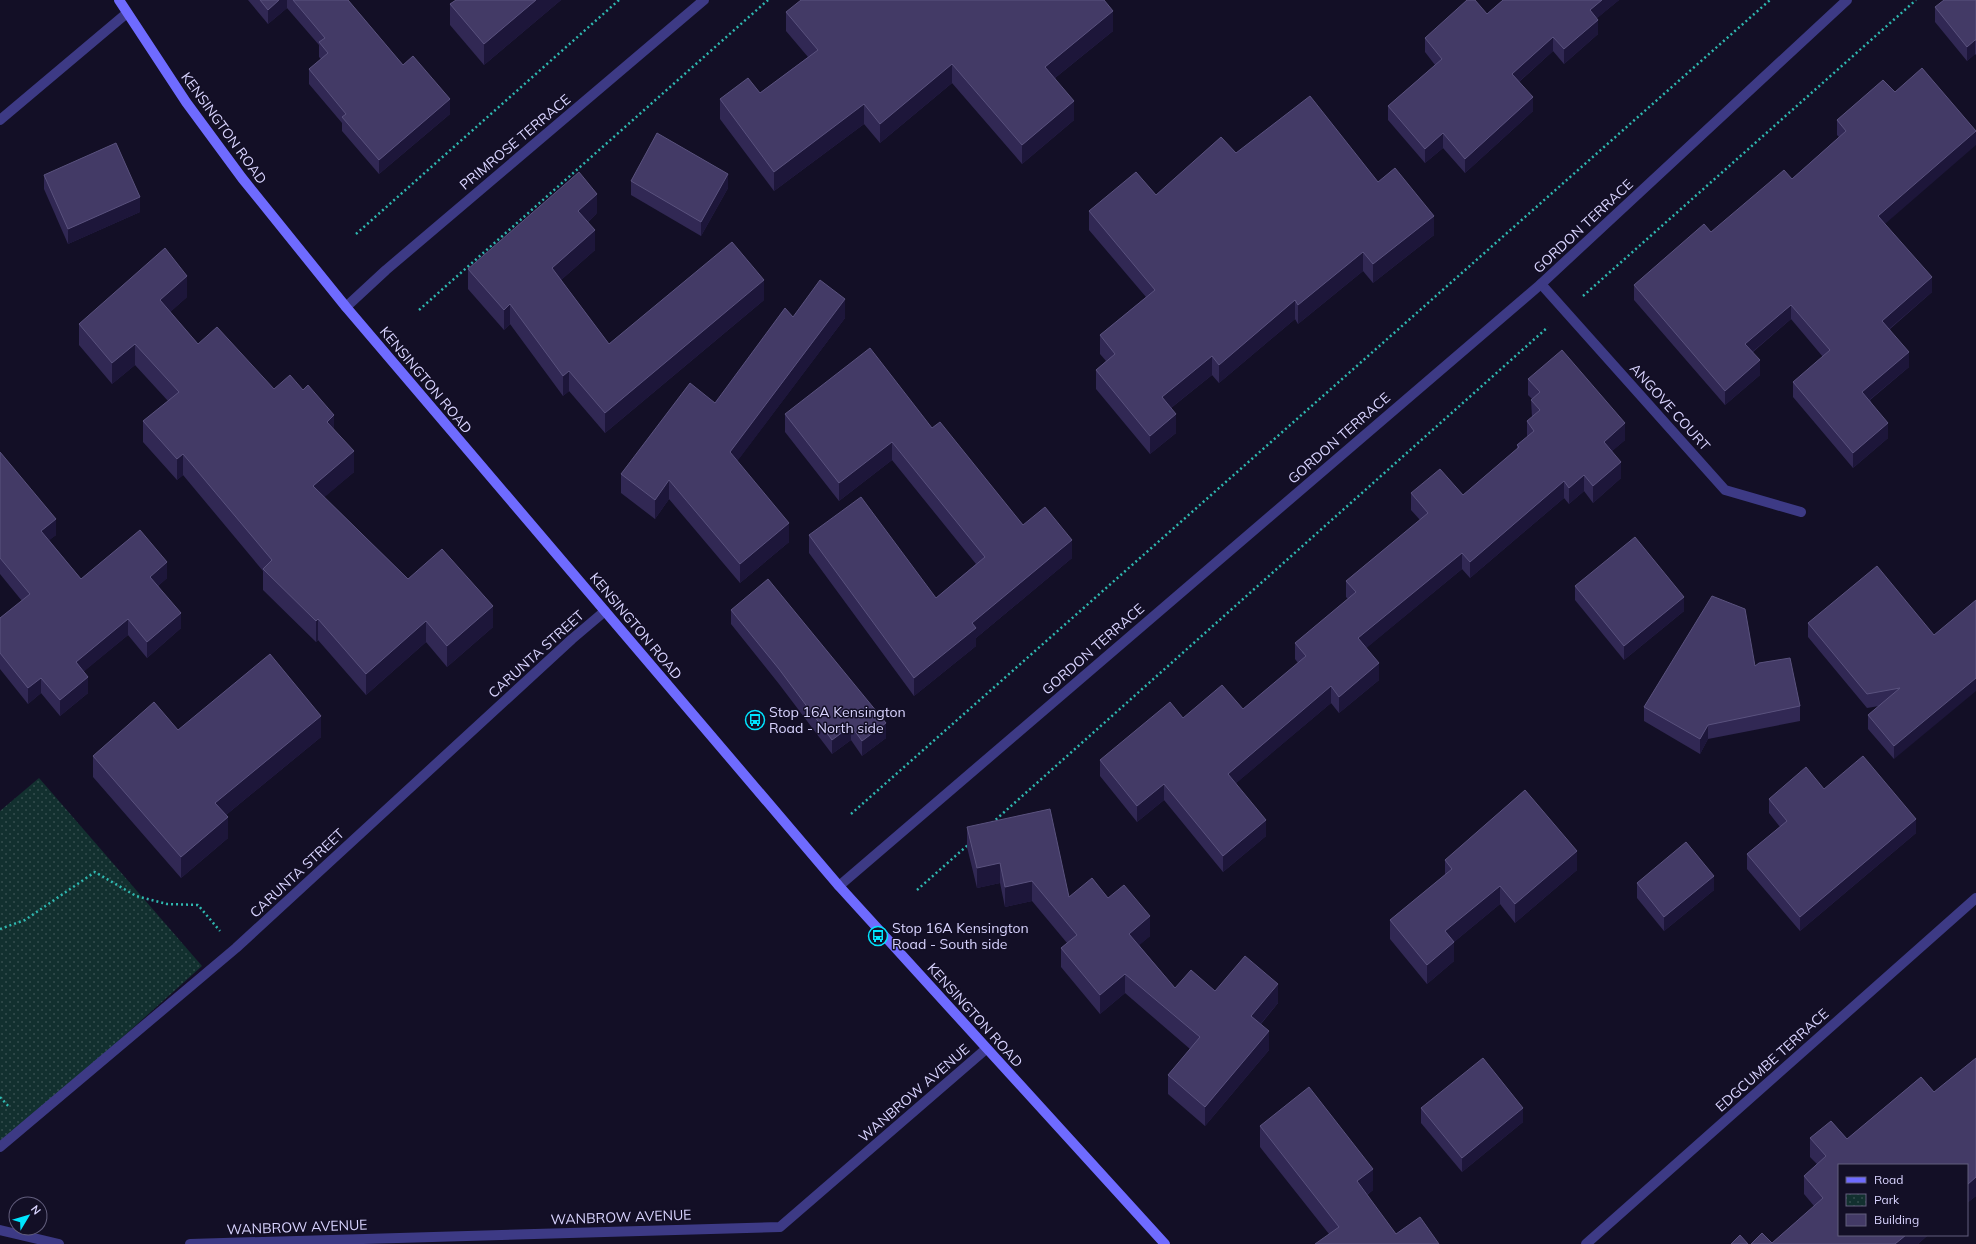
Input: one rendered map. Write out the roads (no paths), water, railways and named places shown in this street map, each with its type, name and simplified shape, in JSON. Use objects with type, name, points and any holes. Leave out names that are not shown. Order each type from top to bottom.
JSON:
[{"type":"main road","name":"KENSINGTON ROAD","points":[[119,0],[186,102],[242,178],[346,307],[839,886],[1165,1244]]},
{"type":"street","name":"PRIMROSE TERRACE","points":[[346,307],[386,270],[704,0]]},
{"type":"street","name":"GORDON TERRACE","points":[[839,886],[1541,284],[1847,0]]},
{"type":"street","points":[[0,120],[127,13]]},
{"type":"street","name":"ANGOVE COURT","points":[[1541,284],[1725,490],[1801,512]]},
{"type":"street","name":"CARUNTA STREET","points":[[0,1147],[236,948],[605,610]]},
{"type":"street","name":"EDGCUMBE TERRACE","points":[[1586,1244],[1976,898]]},
{"type":"street","name":"WANBROW AVENUE","points":[[190,1244],[780,1227],[986,1049]]},
{"type":"street","points":[[0,1230],[59,1244]]},
{"type":"place","name":"Stop 16A Kensington Road - North side","points":[[755,720]]},
{"type":"place","name":"Stop 16A Kensington Road - South side","points":[[878,936]]}]
